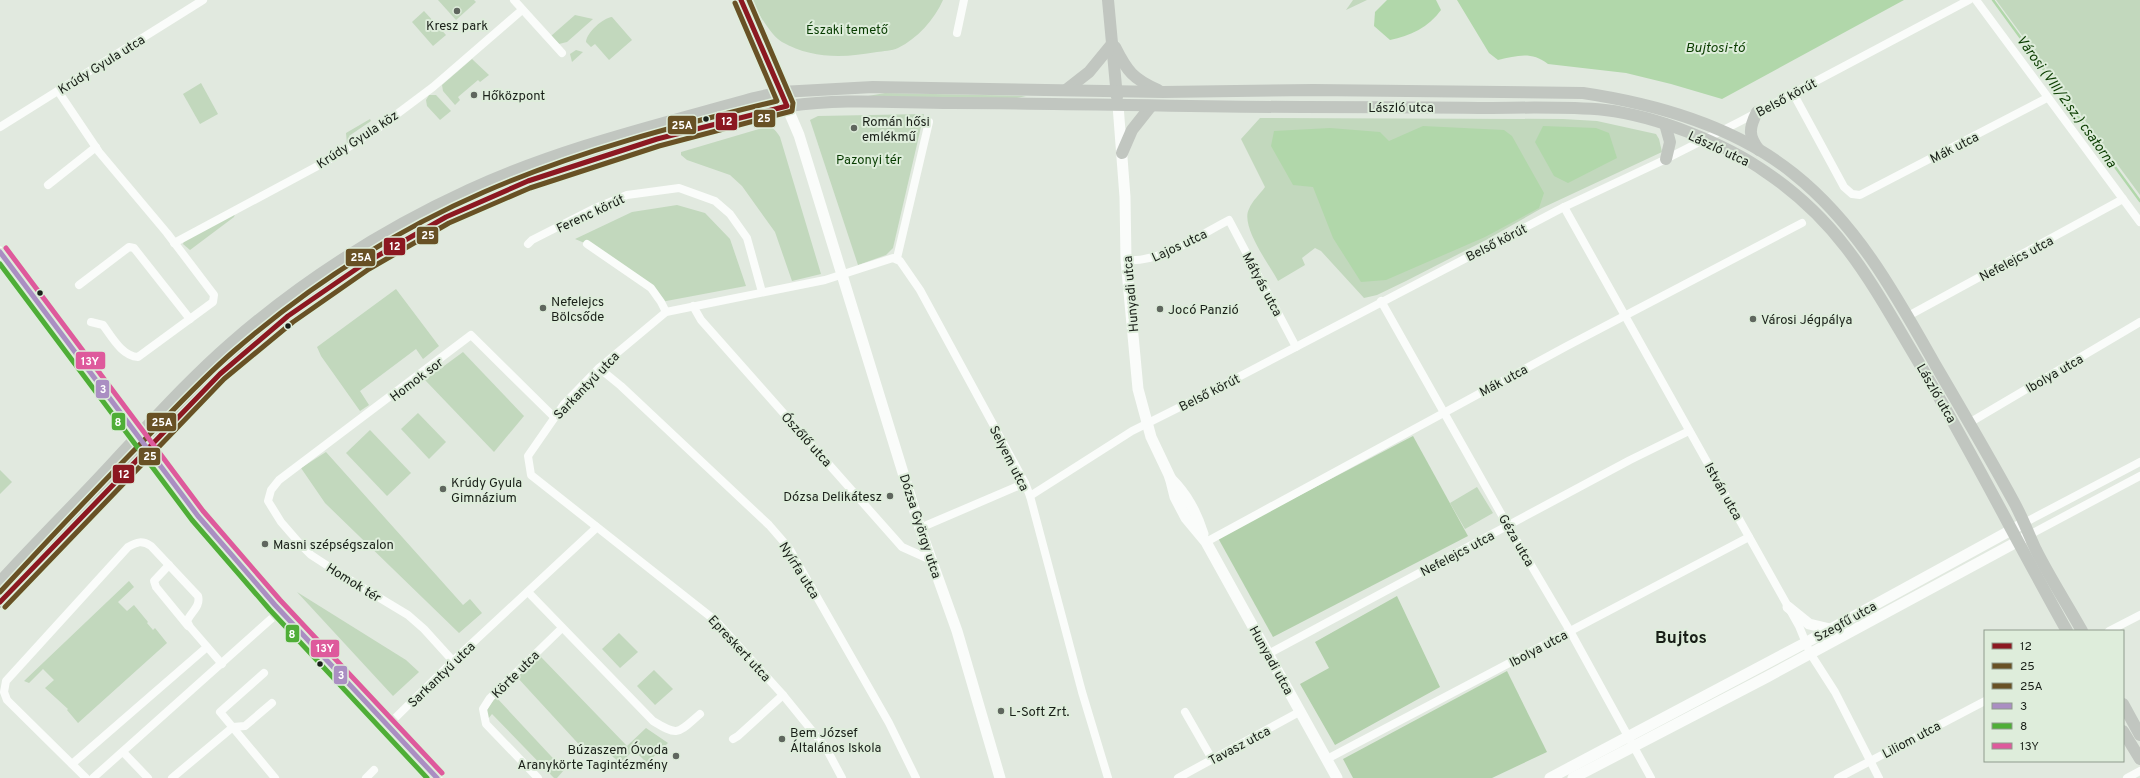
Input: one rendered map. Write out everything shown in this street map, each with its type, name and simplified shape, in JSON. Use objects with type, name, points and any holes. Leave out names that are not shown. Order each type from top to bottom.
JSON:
[{"type":"main road","points":[[0,602],[145,449],[196,397],[239,357],[332,286],[415,234],[477,202],[576,164],[787,106],[880,102],[1118,105],[1108,0]]},
{"type":"main road","points":[[1066,90],[1089,72],[1112,43]]},
{"type":"main road","points":[[1112,43],[1124,65],[1133,77],[1163,92]]},
{"type":"main road","points":[[0,582],[137,436],[230,344],[276,307],[327,271],[407,221],[471,189],[574,150],[754,98],[781,92],[873,87],[1117,90]]},
{"type":"main road","name":"László utca","points":[[1117,90],[1163,92],[1313,90],[1583,93],[1640,103],[1695,120],[1721,131],[1760,151],[1794,174],[1834,212],[1874,260],[1969,423],[2081,630]]},
{"type":"main road","name":"László utca","points":[[1118,105],[1545,108],[1602,110],[1665,124],[1704,140],[1764,170],[1798,196],[1832,228],[1852,253],[1882,299],[1944,405],[2066,630]]},
{"type":"main road","points":[[1122,153],[1132,130],[1151,106]]},
{"type":"main road","points":[[1757,112],[1751,124],[1750,132],[1752,141],[1760,151]]},
{"type":"main road","points":[[1665,124],[1670,142],[1666,159]]},
{"type":"main road","points":[[2124,706],[2140,735]]},
{"type":"main road","points":[[2124,732],[2140,759]]},
{"type":"street","name":"Krúdy Gyula utca","points":[[0,127],[203,0]]},
{"type":"street","points":[[514,0],[562,53]]},
{"type":"street","points":[[740,0],[799,134],[843,275],[893,258],[897,258],[929,122]]},
{"type":"street","points":[[957,33],[964,0]]},
{"type":"street","name":"Belső körút","points":[[1030,496],[1132,431],[1564,207],[1704,140],[1969,0]]},
{"type":"street","points":[[1976,0],[2140,222]]},
{"type":"street","name":"Krúdy Gyula köz","points":[[174,243],[327,161],[377,129],[433,87],[522,10]]},
{"type":"street","points":[[58,90],[96,147],[214,295],[213,302],[138,357],[130,356],[124,351],[103,324],[91,322]]},
{"type":"street","name":"Mák utca","points":[[1793,93],[1844,187],[1852,194],[1860,195],[2047,98]]},
{"type":"street","name":"Hunyadi utca","points":[[1118,105],[1122,153],[1126,260],[1138,390],[1147,424],[1158,454],[1170,477],[1175,497],[1186,518],[1206,542],[1337,778]]},
{"type":"street","points":[[48,185],[96,147]]},
{"type":"street","name":"Ferenc körút","points":[[528,244],[532,240],[593,209],[627,195],[679,188],[715,201],[730,214],[747,238],[762,292]]},
{"type":"street","name":"Nefelejcs utca","points":[[1908,316],[2123,199]]},
{"type":"street","name":"István utca","points":[[1564,207],[1799,626],[1807,648],[1834,692],[1879,778]]},
{"type":"street","name":"Lajos utca","points":[[1126,260],[1140,262],[1157,258],[1229,220]]},
{"type":"street","name":"Mátyás utca","points":[[1229,220],[1296,347]]},
{"type":"street","name":"Mák utca","points":[[1206,542],[1445,412],[1802,223]]},
{"type":"street","points":[[587,244],[652,288],[666,312]]},
{"type":"street","points":[[79,284],[122,252],[130,247],[134,248],[190,319]]},
{"type":"street","points":[[0,252],[137,436],[145,449],[214,534],[280,611],[437,778]]},
{"type":"street","name":"Selyem utca","points":[[897,258],[920,290],[1025,483],[1030,496],[1104,777]]},
{"type":"street","name":"Sarkantyú utca","points":[[388,725],[453,661],[594,530],[595,526],[531,475],[528,456],[554,417],[599,368],[666,312],[843,275]]},
{"type":"street","name":"Dózsa György utca","points":[[843,275],[920,528],[957,631],[1000,778]]},
{"type":"street","name":"Géza utca","points":[[1381,301],[1508,526],[1570,630],[1651,778]]},
{"type":"street","name":"Ószőlő utca","points":[[693,306],[701,320],[902,547],[931,560]]},
{"type":"street","name":"Ibolya utca","points":[[1969,423],[2140,322]]},
{"type":"street","name":"Homok sor","points":[[269,493],[279,480],[471,335],[554,417]]},
{"type":"street","name":"Nyírfa utca","points":[[599,368],[621,386],[758,515],[789,548],[889,723],[916,778]]},
{"type":"street","name":"Nefelejcs utca","points":[[1268,654],[1689,431]]},
{"type":"street","name":"Szegfű utca","points":[[1807,648],[1830,629],[2012,529],[2140,462]]},
{"type":"street","name":"Szegfű utca","points":[[1550,778],[1632,741],[1807,648],[2018,542],[2140,476]]},
{"type":"street","points":[[920,528],[1025,483]]},
{"type":"street","name":"Homok tér","points":[[269,493],[268,501],[271,508],[291,534],[311,555],[355,584],[408,615],[424,629],[453,661]]},
{"type":"street","name":"Epreskert utca","points":[[595,526],[716,621],[783,695],[826,748],[842,778]]},
{"type":"street","name":"Ibolya utca","points":[[1327,759],[1749,537]]},
{"type":"street","points":[[86,778],[7,700],[4,692],[6,681],[128,547],[137,542],[145,542],[198,596],[199,601],[188,621],[190,627]]},
{"type":"street","points":[[169,565],[154,581],[156,587],[222,664]]},
{"type":"street","points":[[528,592],[658,724],[676,732],[683,729],[700,714]]},
{"type":"street","points":[[1788,607],[1809,624],[1830,629]]},
{"type":"street","points":[[93,778],[280,611]]},
{"type":"street","points":[[2111,630],[2140,615]]},
{"type":"street","name":"Körte utca","points":[[538,778],[486,724],[483,708],[490,698],[562,628]]},
{"type":"street","points":[[72,764],[207,647]]},
{"type":"street","points":[[264,673],[220,712],[275,778]]},
{"type":"street","points":[[733,739],[783,695]]},
{"type":"street","name":"Liliom utca","points":[[1838,778],[1984,701]]},
{"type":"street","points":[[172,778],[232,727],[244,726],[272,703]]},
{"type":"street","name":"Tavasz utca","points":[[1178,778],[1300,711]]},
{"type":"street","points":[[1185,712],[1212,759]]},
{"type":"street","name":"Szegfű utca","points":[[1573,778],[1632,741]]},
{"type":"street","points":[[123,752],[148,778]]},
{"type":"street","points":[[366,778],[374,770]]},
{"type":"street","points":[[2127,778],[2140,771]]},
{"type":"green space","name":"Kresz park","points":[[438,0],[474,0],[476,2],[456,20]]},
{"type":"green space","name":"Északi temető","points":[[751,0],[943,0],[935,15],[925,28],[919,34],[898,48],[865,54],[828,56],[805,52],[782,42],[769,29]]},
{"type":"green space","points":[[1353,0],[1367,0],[1346,10]]},
{"type":"green space","points":[[1996,0],[2140,0],[2140,195]]},
{"type":"green space","points":[[424,11],[446,35],[433,46],[412,22]]},
{"type":"green space","points":[[575,15],[593,19],[567,42],[559,44],[551,36]]},
{"type":"green space","points":[[612,17],[632,40],[609,60],[595,44],[591,47],[586,42],[589,34],[596,26],[604,20]]},
{"type":"green space","points":[[576,50],[583,52],[572,62],[570,54]]},
{"type":"green space","points":[[472,59],[489,75],[480,82],[478,80],[458,97],[460,100],[455,105],[443,91],[442,85]]},
{"type":"green space","points":[[201,83],[218,114],[200,124],[183,94]]},
{"type":"green space","points":[[885,93],[1026,96],[1009,100],[857,98]]},
{"type":"green space","points":[[429,95],[436,95],[451,111],[440,120],[427,106],[426,100]]},
{"type":"green space","name":"Pazonyi tér","points":[[924,114],[893,248],[886,255],[858,265],[810,120],[818,116]]},
{"type":"green space","points":[[1260,118],[1563,119],[1597,121],[1656,134],[1659,139],[1662,152],[1542,208],[1486,240],[1406,281],[1377,295],[1364,298],[1321,251],[1315,248],[1302,258],[1305,265],[1278,281],[1262,255],[1248,225],[1247,216],[1252,203],[1265,187],[1241,139]]},
{"type":"green space","points":[[370,119],[371,121],[349,136],[353,141],[347,144],[346,133]]},
{"type":"green space","points":[[766,127],[776,131],[780,137],[821,274],[792,281],[775,232],[742,186],[730,175],[687,160],[681,155],[681,152]]},
{"type":"green space","points":[[677,205],[705,213],[730,239],[746,286],[661,302],[651,288],[587,244],[575,239],[632,212]]},
{"type":"green space","points":[[235,214],[234,217],[190,250],[183,244],[184,241]]},
{"type":"green space","points":[[396,289],[439,346],[423,359],[416,349],[360,391],[369,405],[360,411],[321,356],[317,347]]},
{"type":"green space","points":[[463,352],[524,416],[494,452],[425,380]]},
{"type":"green space","points":[[418,413],[446,442],[429,459],[401,429]]},
{"type":"green space","points":[[370,430],[411,473],[387,496],[346,453]]},
{"type":"green space","points":[[326,452],[463,605],[470,599],[482,613],[459,633],[325,503],[301,468]]},
{"type":"green space","points":[[0,470],[12,482],[0,494]]},
{"type":"green space","points":[[1477,487],[1493,513],[1465,529],[1450,503]]},
{"type":"green space","points":[[129,581],[134,587],[118,602],[127,611],[134,605],[153,630],[155,628],[167,643],[78,723],[67,710],[68,709],[45,688],[54,680],[43,669],[29,683],[24,681]]},
{"type":"green space","points":[[297,592],[406,660],[419,672],[393,696]]},
{"type":"green space","points":[[619,633],[638,652],[620,668],[602,649]]},
{"type":"green space","points":[[541,657],[627,746],[646,728],[668,743],[647,763],[634,750],[620,763],[604,749],[589,746],[585,751],[517,677]]},
{"type":"green space","points":[[654,670],[673,689],[655,705],[637,686]]},
{"type":"green space","points":[[496,697],[564,770],[557,778],[554,778],[492,714],[488,719],[485,712]]},
{"type":"shaded area","points":[[1413,436],[1468,536],[1273,637],[1218,538]]},
{"type":"shaded area","points":[[1397,596],[1440,687],[1335,745],[1300,684],[1329,668],[1315,642]]},
{"type":"shaded area","points":[[1507,671],[1547,752],[1492,778],[1353,778],[1343,759]]},
{"type":"water","points":[[1387,0],[1436,0],[1441,10],[1425,26],[1405,36],[1390,40],[1374,26],[1375,12]]},
{"type":"water","name":"Bujtosi-tó","points":[[1457,0],[1904,0],[1722,99],[1626,73],[1548,64],[1536,57],[1518,56],[1498,60],[1489,53]]},
{"type":"water","points":[[1423,126],[1504,130],[1512,136],[1544,193],[1539,208],[1485,237],[1386,280],[1361,282],[1333,238],[1313,187],[1293,185],[1271,146],[1274,131],[1330,128],[1380,132],[1389,141]]},
{"type":"water","points":[[1543,126],[1596,128],[1609,133],[1617,158],[1568,183],[1554,176],[1535,142]]},
{"type":"waterway","name":"Városi (VIII/2.sz.) csatorna","points":[[1993,0],[2140,201]]},
{"type":"transit line","name":"12","points":[[0,602],[220,374],[288,316],[365,263],[446,217],[528,181],[657,139],[787,106],[741,0]]},
{"type":"transit line","name":"25","points":[[5,607],[224,379],[293,322],[369,269],[449,223],[530,188],[659,146],[792,111],[793,103],[749,0]]},
{"type":"transit line","name":"25A","points":[[0,592],[112,473],[212,371],[262,327],[353,262],[417,224],[450,207],[520,177],[629,140],[777,101],[735,3]]},
{"type":"transit line","name":"13Y","points":[[6,248],[203,511],[280,600],[442,773]]},
{"type":"transit line","name":"3","points":[[0,252],[198,516],[275,605],[437,778]]},
{"type":"transit line","name":"8","points":[[0,264],[192,520],[270,610],[427,778]]},
{"type":"place","name":"Kresz park","points":[[457,11]]},
{"type":"place","name":"Hőközpont","points":[[474,95]]},
{"type":"place","name":"Román hősi emlékmű","points":[[854,128]]},
{"type":"place","name":"Nefelejcs Bölcsőde","points":[[543,308]]},
{"type":"place","name":"Jocó Panzió","points":[[1160,309]]},
{"type":"place","name":"Városi Jégpálya","points":[[1753,319]]},
{"type":"place","name":"Krúdy Gyula Gimnázium","points":[[443,489]]},
{"type":"place","name":"Dózsa Delikátesz","points":[[890,496]]},
{"type":"place","name":"Masni szépségszalon","points":[[265,544]]},
{"type":"place","name":"L-Soft Zrt.","points":[[1001,711]]},
{"type":"place","name":"Bem József Általános Iskola","points":[[782,739]]},
{"type":"place","name":"Búzaszem Óvoda Aranykörte Tagintézmény","points":[[676,756]]},
{"type":"district","name":"Bujtos","points":[[1681,637]]}]
